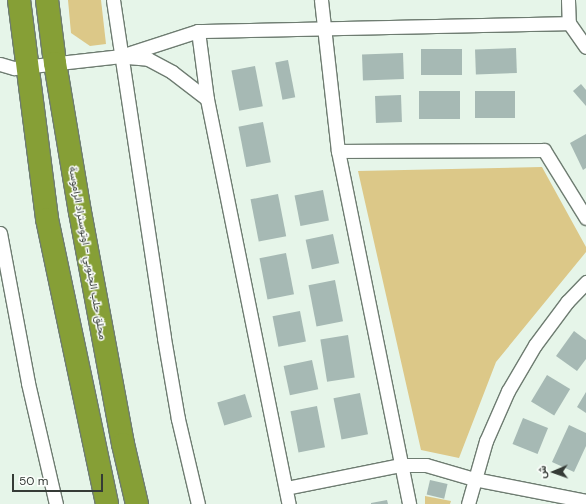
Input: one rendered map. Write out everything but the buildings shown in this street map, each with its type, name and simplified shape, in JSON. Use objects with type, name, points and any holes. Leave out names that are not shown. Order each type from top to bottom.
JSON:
[{"type":"highway","points":[[18,0],[47,218],[108,504]]},
{"type":"highway","name":"محلق حلب الجنوبي - اوتوستراد الراموسة","points":[[48,0],[55,63],[123,444],[137,504]]},
{"type":"street","points":[[113,0],[164,338],[178,419],[198,504]]},
{"type":"street","points":[[321,0],[323,29],[338,151],[409,504]]},
{"type":"street","points":[[568,0],[569,24],[586,47]]},
{"type":"street","points":[[121,56],[198,30],[569,24]]},
{"type":"street","points":[[198,30],[207,99],[289,504]]},
{"type":"street","points":[[0,64],[14,68],[121,56],[148,59],[172,72],[207,99]]},
{"type":"street","points":[[338,151],[544,150],[586,218]]},
{"type":"street","points":[[0,233],[28,384],[56,504]]},
{"type":"street","points":[[468,504],[486,440],[508,391],[535,345],[567,302],[586,282]]},
{"type":"street","points":[[286,488],[400,465],[426,465],[474,479],[586,501]]},
{"type":"shaded area","points":[[68,0],[101,0],[106,44],[90,46],[71,33]]},
{"type":"shaded area","points":[[542,167],[586,247],[586,252],[496,362],[459,458],[421,450],[358,171]]},
{"type":"shaded area","points":[[425,496],[451,501],[450,504],[425,504]]}]
